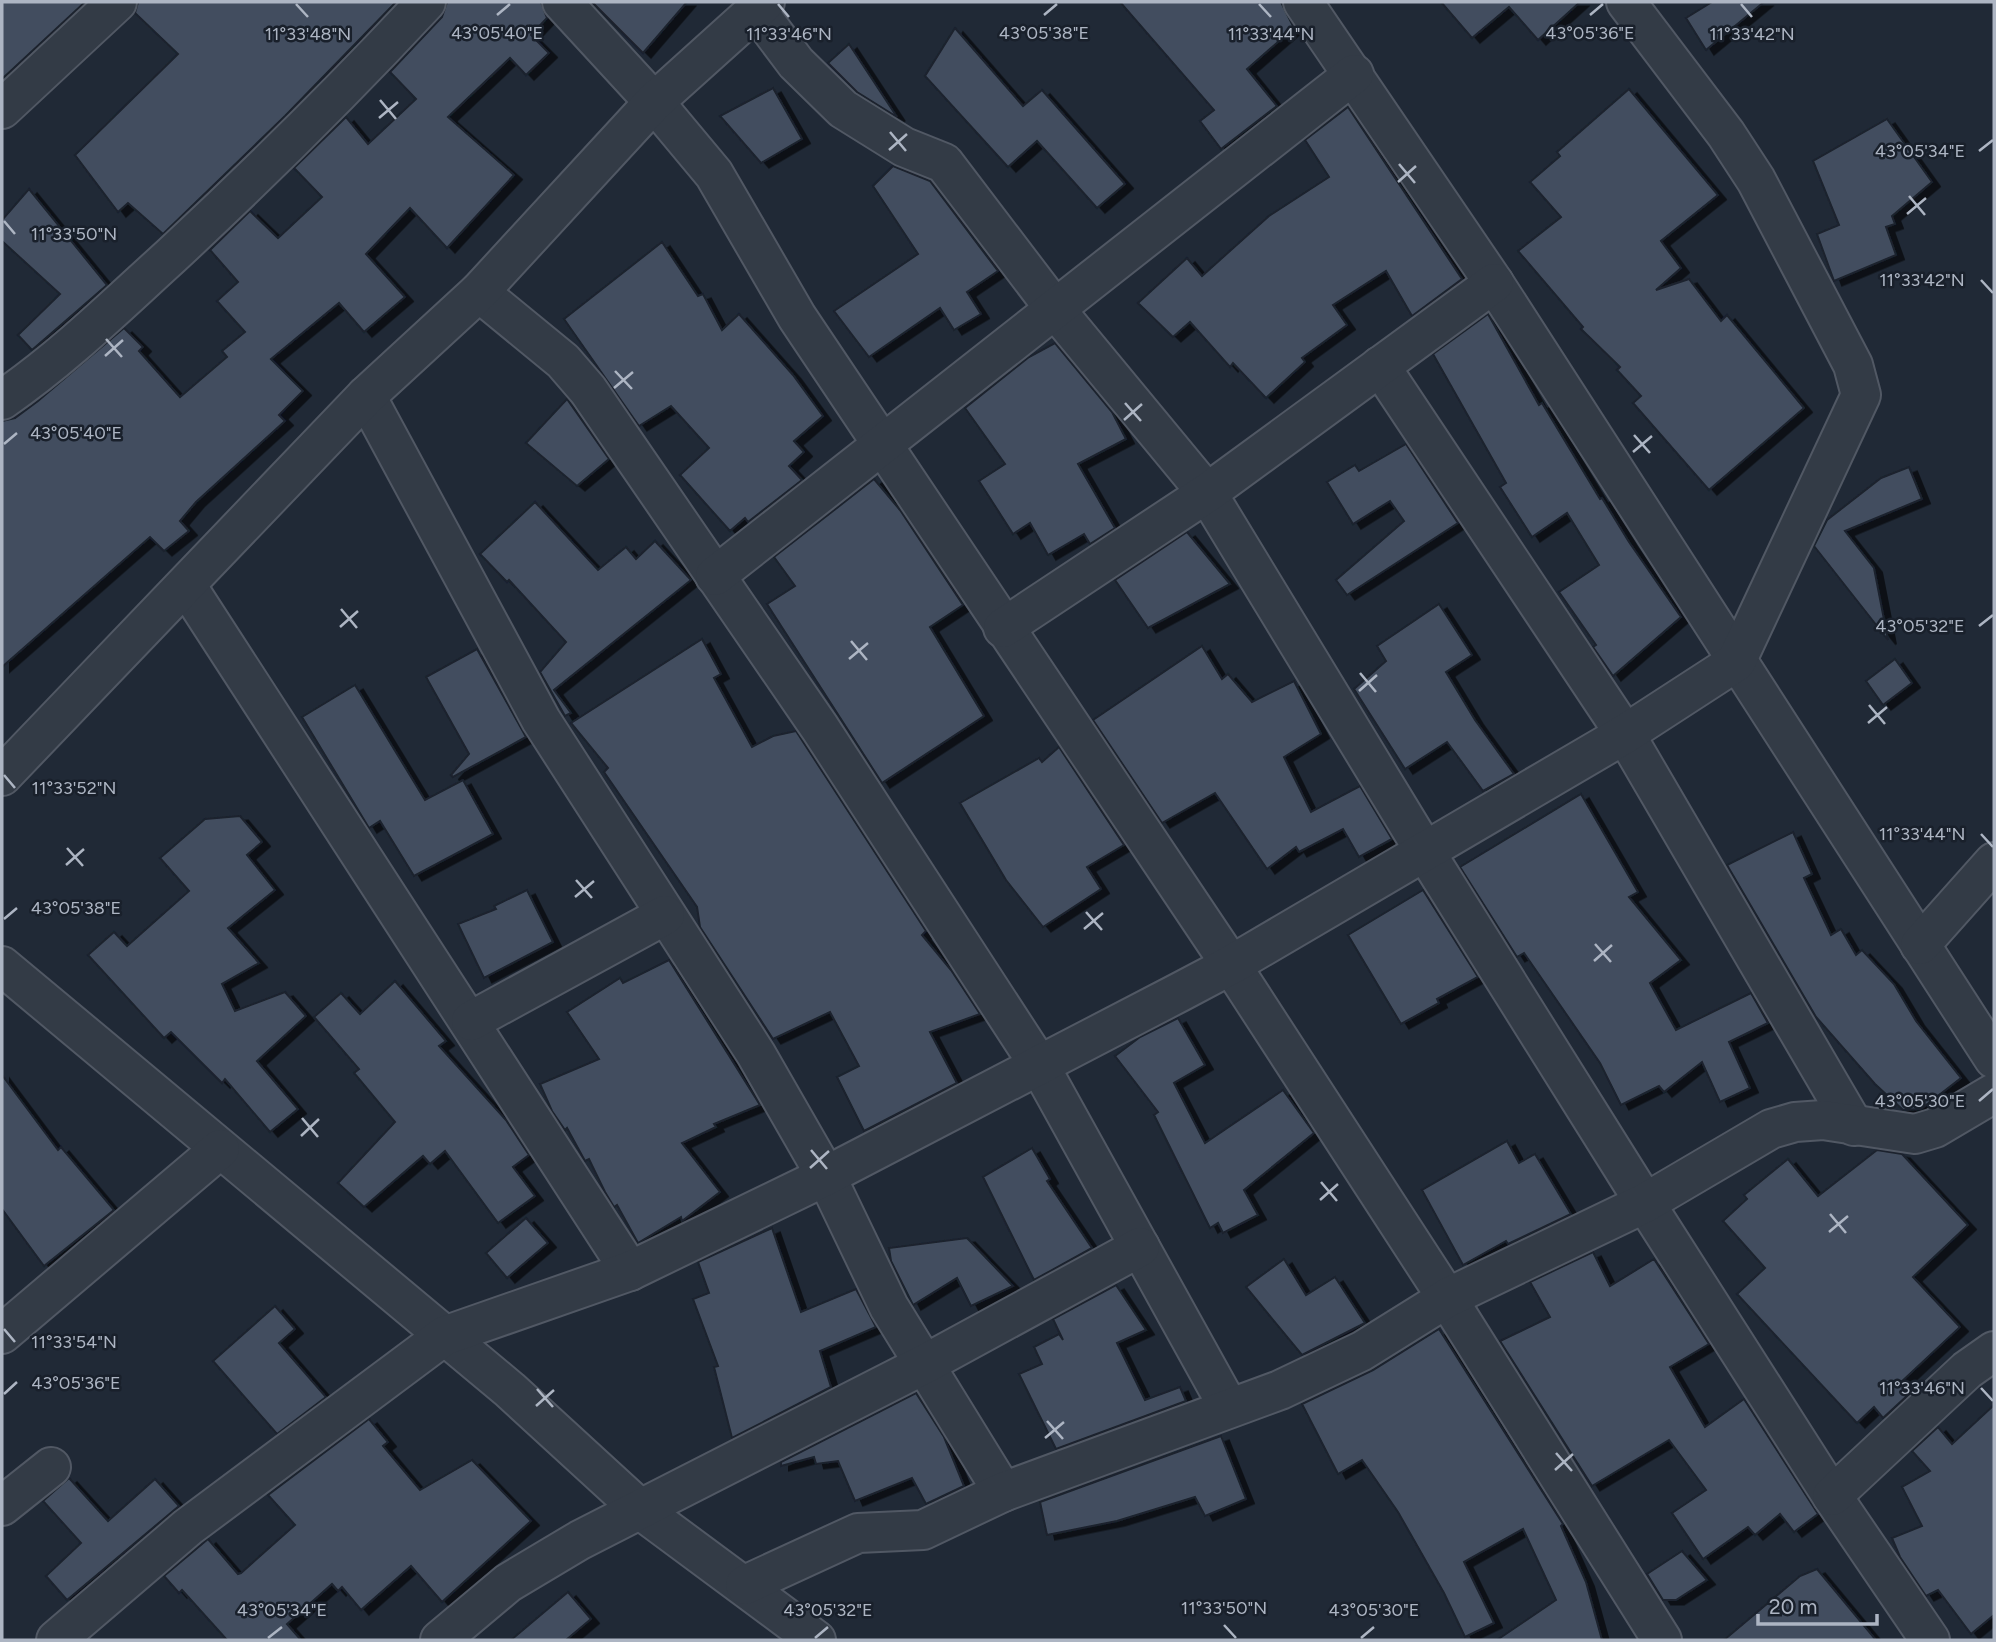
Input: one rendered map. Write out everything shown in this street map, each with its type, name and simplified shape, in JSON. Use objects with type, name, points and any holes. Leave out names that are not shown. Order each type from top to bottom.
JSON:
[{"type":"street","points":[[2,109],[117,2]]},
{"type":"street","points":[[2,400],[50,365],[220,210],[376,56],[426,2]]},
{"type":"street","points":[[562,2],[654,102],[714,174],[797,317],[1231,965],[1447,1298],[1662,1640]]},
{"type":"street","points":[[1303,2],[1493,283],[1994,1059]]},
{"type":"street","points":[[56,1640],[188,1527],[444,1336],[630,1271],[826,1176],[1231,965],[1625,734],[1736,662],[1861,395],[1853,365],[1756,180],[1726,134],[1626,2]]},
{"type":"street","points":[[2,776],[366,396],[479,292],[654,102],[761,7],[796,63],[843,109],[904,147],[944,163],[1055,309],[1207,492],[1424,850],[1645,1203],[1832,1496],[1930,1640]]},
{"type":"street","points":[[715,576],[884,446],[1354,74]]},
{"type":"street","points":[[1003,628],[1207,492],[1493,283]]},
{"type":"street","points":[[479,292],[563,361],[588,390],[820,728],[1038,1065],[1229,1408]]},
{"type":"street","points":[[1380,366],[1625,734],[1854,1126]]},
{"type":"street","points":[[366,396],[541,720],[755,1054],[826,1176],[890,1307],[1003,1492]]},
{"type":"street","points":[[186,585],[471,1021],[630,1271]]},
{"type":"street","points":[[1920,945],[1994,862]]},
{"type":"street","points":[[471,1021],[665,915]]},
{"type":"street","points":[[2,966],[510,1390],[642,1511],[816,1640]]},
{"type":"street","points":[[745,1585],[858,1533],[923,1530],[1003,1492],[1280,1390],[1362,1351],[1447,1298],[1645,1203],[1771,1129],[1795,1122],[1822,1120],[1915,1134],[1935,1128],[1994,1093]]},
{"type":"street","points":[[2,1334],[220,1149]]},
{"type":"street","points":[[440,1640],[508,1583],[580,1540],[642,1511],[925,1364],[1140,1247]]},
{"type":"street","points":[[1832,1496],[1967,1370],[1994,1351]]},
{"type":"street","points":[[2,1506],[51,1467]]},
{"type":"building","points":[[2,2],[85,2],[2,79]]},
{"type":"building","points":[[138,2],[396,2],[285,116],[163,234],[128,203],[118,212],[75,155],[178,54],[135,13]]},
{"type":"building","points":[[447,2],[541,2],[547,18],[531,35],[549,53],[526,75],[510,58],[448,117],[514,175],[447,248],[410,208],[366,254],[405,297],[364,332],[339,303],[271,359],[303,391],[279,415],[285,421],[196,502],[180,521],[189,531],[164,551],[150,537],[2,667],[2,421],[15,418],[38,401],[124,328],[143,347],[139,351],[180,397],[227,357],[222,351],[245,332],[217,301],[238,282],[210,250],[250,211],[278,238],[322,197],[294,168],[346,117],[368,144],[416,99],[390,72],[442,17]]},
{"type":"building","points":[[592,2],[687,2],[643,53]]},
{"type":"building","points":[[1120,2],[1281,2],[1294,28],[1247,69],[1277,106],[1221,149],[1200,121],[1214,110]]},
{"type":"building","points":[[1441,2],[1580,2],[1538,40],[1509,7],[1472,38]]},
{"type":"building","points":[[1712,2],[1764,2],[1706,50],[1686,18]]},
{"type":"building","points":[[955,28],[1023,106],[1042,90],[1125,184],[1097,208],[1037,141],[1008,167],[925,76]]},
{"type":"building","points":[[849,44],[897,117],[857,92],[828,63]]},
{"type":"building","points":[[773,88],[802,139],[761,163],[720,116]]},
{"type":"building","points":[[1629,89],[1718,195],[1661,241],[1681,268],[1656,290],[1689,279],[1721,321],[1727,315],[1804,408],[1709,490],[1633,403],[1641,396],[1617,370],[1620,367],[1581,329],[1583,327],[1518,251],[1561,217],[1530,182],[1560,156],[1557,152]]},
{"type":"building","points":[[1348,107],[1462,279],[1412,316],[1386,271],[1333,305],[1347,325],[1302,358],[1305,362],[1266,398],[1233,363],[1230,367],[1190,322],[1173,337],[1138,303],[1187,258],[1202,276],[1269,216],[1329,177],[1305,140]]},
{"type":"building","points":[[1887,119],[1932,182],[1892,216],[1895,224],[1886,227],[1896,255],[1834,281],[1817,234],[1839,225],[1813,161]]},
{"type":"building","points":[[893,166],[930,181],[998,271],[967,292],[981,314],[954,330],[940,308],[869,357],[834,311],[918,254],[873,186]]},
{"type":"building","points":[[29,189],[107,285],[32,350],[18,335],[60,294],[2,241],[2,220]]},
{"type":"building","points":[[662,242],[698,296],[703,294],[722,330],[739,314],[793,375],[823,416],[794,441],[804,452],[789,466],[802,480],[748,522],[745,518],[730,531],[680,475],[709,448],[671,406],[639,426],[564,319]]},
{"type":"building","points":[[1488,314],[1539,405],[1542,403],[1600,499],[1602,498],[1681,617],[1613,676],[1593,647],[1596,645],[1559,592],[1599,565],[1567,513],[1532,537],[1500,487],[1506,483],[1433,354]]},
{"type":"building","points":[[1055,343],[1112,412],[1126,439],[1078,464],[1115,528],[1090,544],[1084,534],[1048,555],[1030,523],[1013,534],[979,481],[1005,464],[965,408],[1029,357]]},
{"type":"building","points":[[567,399],[609,459],[577,486],[526,443]]},
{"type":"building","points":[[1406,444],[1458,523],[1347,595],[1336,580],[1404,521],[1390,501],[1353,524],[1327,482],[1355,465],[1359,471]]},
{"type":"building","points":[[1909,467],[1922,499],[1845,531],[1874,568],[1888,640],[1814,546],[1827,520],[1881,478]]},
{"type":"building","points":[[874,479],[900,510],[963,605],[930,627],[984,716],[882,783],[767,604],[795,586],[774,557]]},
{"type":"building","points":[[535,502],[598,570],[626,547],[636,559],[655,541],[691,580],[554,690],[571,713],[565,716],[540,672],[566,642],[509,580],[507,582],[480,554]]},
{"type":"building","points":[[1187,532],[1230,584],[1148,628],[1115,580]]},
{"type":"building","points":[[1439,604],[1472,655],[1446,672],[1475,720],[1514,774],[1483,791],[1447,742],[1405,769],[1354,689],[1386,661],[1377,646]]},
{"type":"building","points":[[702,639],[721,674],[714,678],[752,747],[773,736],[796,731],[926,931],[922,935],[951,970],[980,1014],[930,1032],[957,1083],[864,1131],[837,1077],[859,1066],[830,1012],[773,1039],[700,927],[697,907],[604,772],[608,768],[571,723]]},
{"type":"building","points":[[1202,646],[1222,679],[1228,674],[1252,702],[1294,681],[1321,734],[1284,757],[1311,812],[1360,786],[1392,839],[1359,857],[1343,829],[1299,852],[1296,847],[1267,869],[1215,793],[1162,823],[1093,720]]},
{"type":"building","points":[[477,649],[526,737],[453,777],[451,775],[469,754],[426,677]]},
{"type":"building","points":[[1895,659],[1912,683],[1883,705],[1866,681]]},
{"type":"building","points":[[355,685],[425,800],[463,780],[493,834],[414,876],[380,821],[369,828],[302,717]]},
{"type":"building","points":[[1059,747],[1124,845],[1087,867],[1101,889],[1043,927],[1006,880],[960,803],[1039,758],[1042,762]]},
{"type":"building","points":[[1581,794],[1638,892],[1629,897],[1681,960],[1650,983],[1676,1030],[1751,993],[1768,1023],[1729,1042],[1750,1088],[1720,1102],[1702,1062],[1664,1092],[1659,1086],[1621,1105],[1600,1063],[1524,953],[1517,957],[1460,867]]},
{"type":"building","points":[[240,816],[262,842],[247,855],[275,890],[228,928],[259,963],[222,984],[235,1011],[285,992],[306,1016],[257,1061],[298,1109],[270,1132],[225,1079],[222,1083],[171,1032],[164,1038],[88,955],[114,932],[127,946],[189,891],[160,858],[205,819]]},
{"type":"building","points":[[1793,832],[1812,874],[1804,878],[1831,935],[1841,929],[1856,955],[1862,950],[1894,984],[1916,1021],[1961,1078],[1921,1109],[1903,1110],[1875,1084],[1816,1017],[1727,865]]},
{"type":"building","points":[[527,890],[553,942],[484,978],[458,924],[496,909],[494,906]]},
{"type":"building","points":[[1423,890],[1478,977],[1437,999],[1439,1003],[1401,1024],[1348,935]]},
{"type":"building","points":[[669,960],[760,1105],[714,1124],[716,1127],[682,1143],[720,1192],[682,1221],[681,1217],[638,1243],[617,1205],[614,1207],[605,1192],[589,1159],[585,1161],[567,1128],[565,1130],[552,1111],[540,1084],[599,1059],[567,1012],[620,978],[623,983]]},
{"type":"building","points":[[395,981],[446,1041],[439,1046],[506,1120],[529,1155],[513,1167],[535,1196],[498,1223],[445,1151],[430,1164],[423,1156],[364,1207],[338,1183],[395,1122],[354,1073],[359,1069],[314,1017],[341,993],[360,1014]]},
{"type":"building","points":[[1178,1018],[1205,1065],[1174,1083],[1205,1143],[1283,1090],[1314,1133],[1244,1190],[1258,1215],[1223,1233],[1218,1223],[1210,1228],[1154,1115],[1158,1112],[1115,1056],[1140,1037]]},
{"type":"building","points":[[2,1075],[58,1150],[61,1147],[114,1210],[44,1266],[2,1209]]},
{"type":"building","points":[[1507,1141],[1519,1163],[1535,1154],[1571,1214],[1508,1244],[1506,1241],[1463,1265],[1422,1190]]},
{"type":"building","points":[[1032,1148],[1050,1179],[1047,1181],[1092,1248],[1034,1280],[983,1177]]},
{"type":"building","points":[[1877,1150],[1902,1154],[1968,1225],[1913,1277],[1960,1327],[1900,1383],[1909,1394],[1883,1418],[1874,1407],[1857,1423],[1737,1294],[1765,1268],[1723,1221],[1747,1199],[1744,1195],[1788,1159],[1818,1196]]},
{"type":"building","points":[[526,1218],[548,1243],[507,1278],[486,1253]]},
{"type":"building","points":[[772,1228],[801,1312],[856,1289],[876,1327],[820,1351],[831,1387],[732,1438],[714,1367],[718,1366],[693,1299],[709,1293],[698,1262]]},
{"type":"building","points":[[967,1238],[1013,1286],[971,1306],[957,1278],[913,1305],[891,1261],[889,1248]]},
{"type":"building","points":[[1593,1252],[1610,1286],[1654,1259],[1709,1344],[1670,1367],[1705,1427],[1744,1399],[1818,1514],[1794,1532],[1780,1514],[1755,1535],[1748,1527],[1703,1559],[1672,1513],[1706,1490],[1669,1440],[1592,1486],[1500,1341],[1550,1317],[1530,1282]]},
{"type":"building","points":[[1284,1259],[1306,1295],[1335,1277],[1365,1323],[1302,1355],[1246,1287]]},
{"type":"building","points":[[1116,1285],[1146,1330],[1117,1343],[1145,1400],[1180,1387],[1186,1401],[1056,1449],[1019,1374],[1042,1364],[1034,1347],[1059,1334],[1063,1340],[1053,1319]]},
{"type":"building","points":[[275,1306],[295,1329],[279,1343],[326,1397],[277,1434],[213,1361]]},
{"type":"building","points":[[1439,1329],[1563,1524],[1561,1526],[1586,1582],[1602,1640],[1497,1640],[1556,1600],[1523,1529],[1464,1562],[1494,1623],[1465,1637],[1444,1593],[1398,1512],[1362,1460],[1338,1474],[1302,1404],[1373,1370]]},
{"type":"building","points":[[916,1393],[944,1437],[964,1486],[926,1504],[912,1478],[855,1501],[838,1461],[816,1464],[814,1457],[781,1466],[781,1462]]},
{"type":"building","points":[[1994,1405],[1994,1615],[1971,1634],[1938,1590],[1926,1596],[1900,1557],[1892,1538],[1922,1526],[1902,1487],[1930,1471],[1912,1451],[1938,1427],[1952,1444]]},
{"type":"building","points":[[369,1419],[388,1442],[383,1446],[420,1490],[472,1460],[531,1521],[442,1602],[411,1566],[361,1610],[342,1587],[338,1591],[332,1584],[287,1624],[301,1640],[227,1640],[182,1590],[179,1593],[164,1576],[208,1539],[238,1574],[241,1573],[295,1525],[268,1495]]},
{"type":"building","points":[[1221,1436],[1246,1499],[1205,1516],[1195,1497],[1117,1521],[1047,1535],[1040,1502]]},
{"type":"building","points":[[69,1478],[108,1521],[155,1479],[179,1506],[67,1600],[46,1576],[81,1543],[43,1501]]},
{"type":"building","points":[[1682,1551],[1707,1580],[1676,1600],[1663,1600],[1647,1574]]},
{"type":"building","points":[[1817,1569],[1876,1640],[1724,1640],[1800,1576]]},
{"type":"building","points":[[568,1592],[591,1619],[566,1640],[511,1640]]}]
